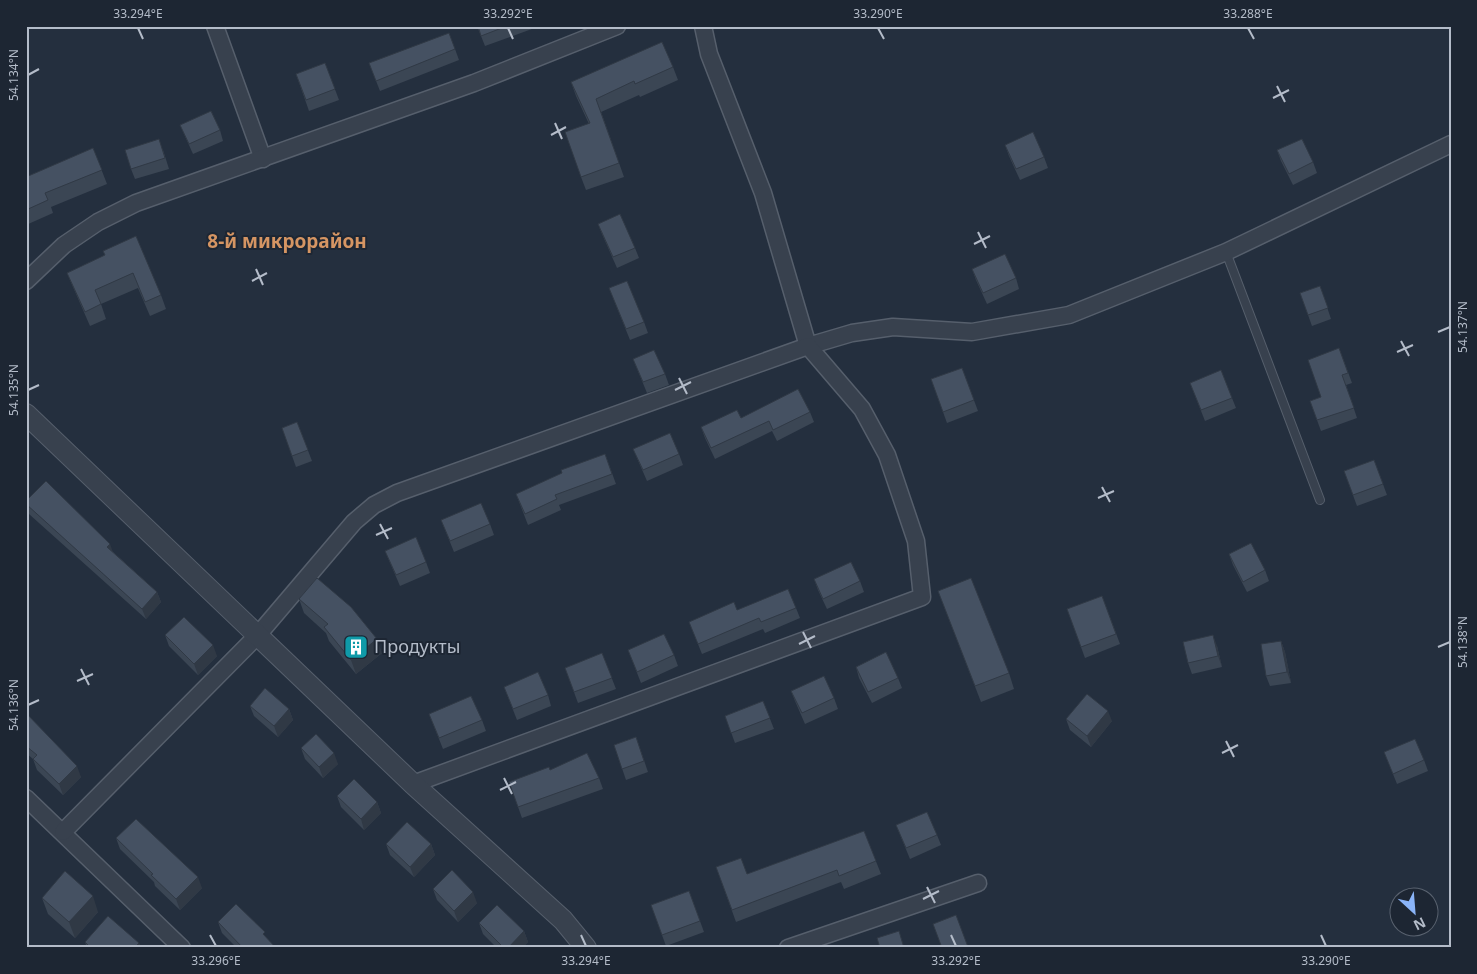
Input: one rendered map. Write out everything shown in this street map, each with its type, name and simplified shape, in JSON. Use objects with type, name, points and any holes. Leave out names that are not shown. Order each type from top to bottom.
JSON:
[{"type":"street","points":[[215,26],[263,159]]},
{"type":"street","points":[[26,281],[64,245],[98,222],[136,203],[474,83],[617,26]]},
{"type":"street","points":[[413,784],[922,596],[916,541],[887,455],[862,409],[808,346],[763,192],[709,54],[703,26]]},
{"type":"street","points":[[63,832],[258,636],[354,522],[382,501],[397,493],[808,346],[852,333],[893,327],[972,332],[1069,315],[1226,252],[1451,144]]},
{"type":"street","points":[[26,414],[413,784],[563,920],[586,948]]},
{"type":"street","points":[[26,798],[182,948]]},
{"type":"street","points":[[788,948],[978,883]]},
{"type":"lane","points":[[1226,252],[1320,500]]},
{"type":"building","points":[[478,26],[507,26],[481,36]]},
{"type":"building","points":[[449,33],[455,49],[376,81],[369,63]]},
{"type":"building","points":[[662,42],[673,67],[635,84],[634,81],[596,99],[619,163],[581,177],[565,132],[590,123],[571,82]]},
{"type":"building","points":[[325,63],[335,89],[306,100],[296,74]]},
{"type":"building","points":[[211,111],[220,130],[189,144],[180,125]]},
{"type":"building","points":[[1033,132],[1044,157],[1016,169],[1005,145]]},
{"type":"building","points":[[159,139],[165,158],[131,169],[125,150]]},
{"type":"building","points":[[1302,139],[1313,162],[1289,174],[1277,150]]},
{"type":"building","points":[[93,148],[102,170],[45,193],[48,200],[26,210],[26,177]]},
{"type":"building","points":[[620,214],[635,248],[613,257],[598,224]]},
{"type":"building","points":[[136,236],[161,295],[145,302],[133,273],[95,290],[101,304],[85,312],[67,273],[105,255],[103,251]]},
{"type":"building","points":[[1005,254],[1016,278],[983,293],[972,269]]},
{"type":"building","points":[[627,281],[644,322],[626,329],[609,288]]},
{"type":"building","points":[[1320,286],[1328,308],[1308,315],[1300,293]]},
{"type":"building","points":[[1339,348],[1348,373],[1342,375],[1354,408],[1317,420],[1310,401],[1321,397],[1308,360]]},
{"type":"building","points":[[654,350],[665,374],[643,382],[633,359]]},
{"type":"building","points":[[962,368],[974,400],[943,412],[931,379]]},
{"type":"building","points":[[1221,370],[1232,398],[1201,410],[1190,383]]},
{"type":"building","points":[[798,389],[810,412],[773,430],[769,421],[711,448],[701,427],[737,410],[741,418]]},
{"type":"building","points":[[297,422],[308,450],[292,456],[282,428]]},
{"type":"building","points":[[670,433],[679,454],[643,470],[633,449]]},
{"type":"building","points":[[605,454],[612,474],[555,495],[557,499],[525,514],[516,494],[562,473],[561,470]]},
{"type":"building","points":[[1374,460],[1383,484],[1353,495],[1344,471]]},
{"type":"building","points":[[46,481],[110,544],[107,547],[157,592],[142,609],[26,504],[26,501]]},
{"type":"building","points":[[481,503],[490,524],[450,541],[441,520]]},
{"type":"building","points":[[416,537],[426,562],[396,575],[385,551]]},
{"type":"building","points":[[1251,543],[1265,570],[1243,582],[1229,554]]},
{"type":"building","points":[[851,562],[860,581],[823,599],[814,579]]},
{"type":"building","points":[[317,578],[351,607],[377,639],[351,660],[324,627],[328,624],[299,599]]},
{"type":"building","points":[[971,578],[1009,673],[975,686],[938,591]]},
{"type":"building","points":[[788,589],[796,608],[761,622],[759,618],[698,644],[689,622],[734,602],[737,610]]},
{"type":"building","points":[[1102,596],[1116,634],[1081,647],[1067,609]]},
{"type":"building","points":[[184,617],[213,645],[194,664],[165,635]]},
{"type":"building","points":[[664,634],[674,655],[637,672],[628,650]]},
{"type":"building","points":[[1213,635],[1218,656],[1188,663],[1183,642]]},
{"type":"building","points":[[1281,641],[1287,672],[1266,676],[1261,644]]},
{"type":"building","points":[[886,652],[898,678],[868,692],[856,667]]},
{"type":"building","points":[[602,653],[612,678],[574,692],[565,668]]},
{"type":"building","points":[[538,672],[548,695],[513,709],[504,687]]},
{"type":"building","points":[[824,676],[834,698],[802,713],[791,691]]},
{"type":"building","points":[[265,688],[289,709],[274,726],[250,706]]},
{"type":"building","points":[[1087,694],[1108,711],[1087,736],[1066,719]]},
{"type":"building","points":[[471,696],[482,720],[439,738],[429,714]]},
{"type":"building","points":[[763,701],[770,718],[731,733],[725,716]]},
{"type":"building","points":[[26,713],[77,766],[59,784],[33,759],[37,755],[26,746]]},
{"type":"building","points":[[316,734],[334,753],[319,767],[301,748]]},
{"type":"building","points":[[636,737],[644,761],[622,769],[614,745]]},
{"type":"building","points":[[1415,739],[1424,760],[1393,774],[1384,752]]},
{"type":"building","points":[[587,753],[599,778],[518,807],[509,782],[549,767],[550,770]]},
{"type":"building","points":[[354,779],[377,802],[361,819],[337,796]]},
{"type":"building","points":[[927,812],[937,835],[906,848],[896,825]]},
{"type":"building","points":[[136,819],[198,877],[176,899],[116,838]]},
{"type":"building","points":[[407,822],[431,844],[410,867],[386,844]]},
{"type":"building","points":[[864,831],[876,861],[839,876],[837,870],[732,910],[716,867],[741,858],[747,874]]},
{"type":"building","points":[[452,870],[473,892],[454,911],[433,889]]},
{"type":"building","points":[[65,871],[93,896],[69,922],[42,898]]},
{"type":"building","points":[[689,891],[700,921],[662,935],[651,905]]},
{"type":"building","points":[[236,904],[265,932],[263,934],[276,948],[243,948],[218,922]]},
{"type":"building","points":[[497,905],[524,931],[508,948],[504,948],[479,923]]},
{"type":"building","points":[[956,915],[968,947],[942,948],[933,924]]},
{"type":"building","points":[[108,916],[139,943],[134,948],[91,948],[85,942]]},
{"type":"building","points":[[899,931],[904,948],[880,948],[877,938]]},
{"type":"place","name":"Продукты","points":[[356,647]]},
{"type":"district","name":"8-й микрорайон","points":[[287,241]]}]
